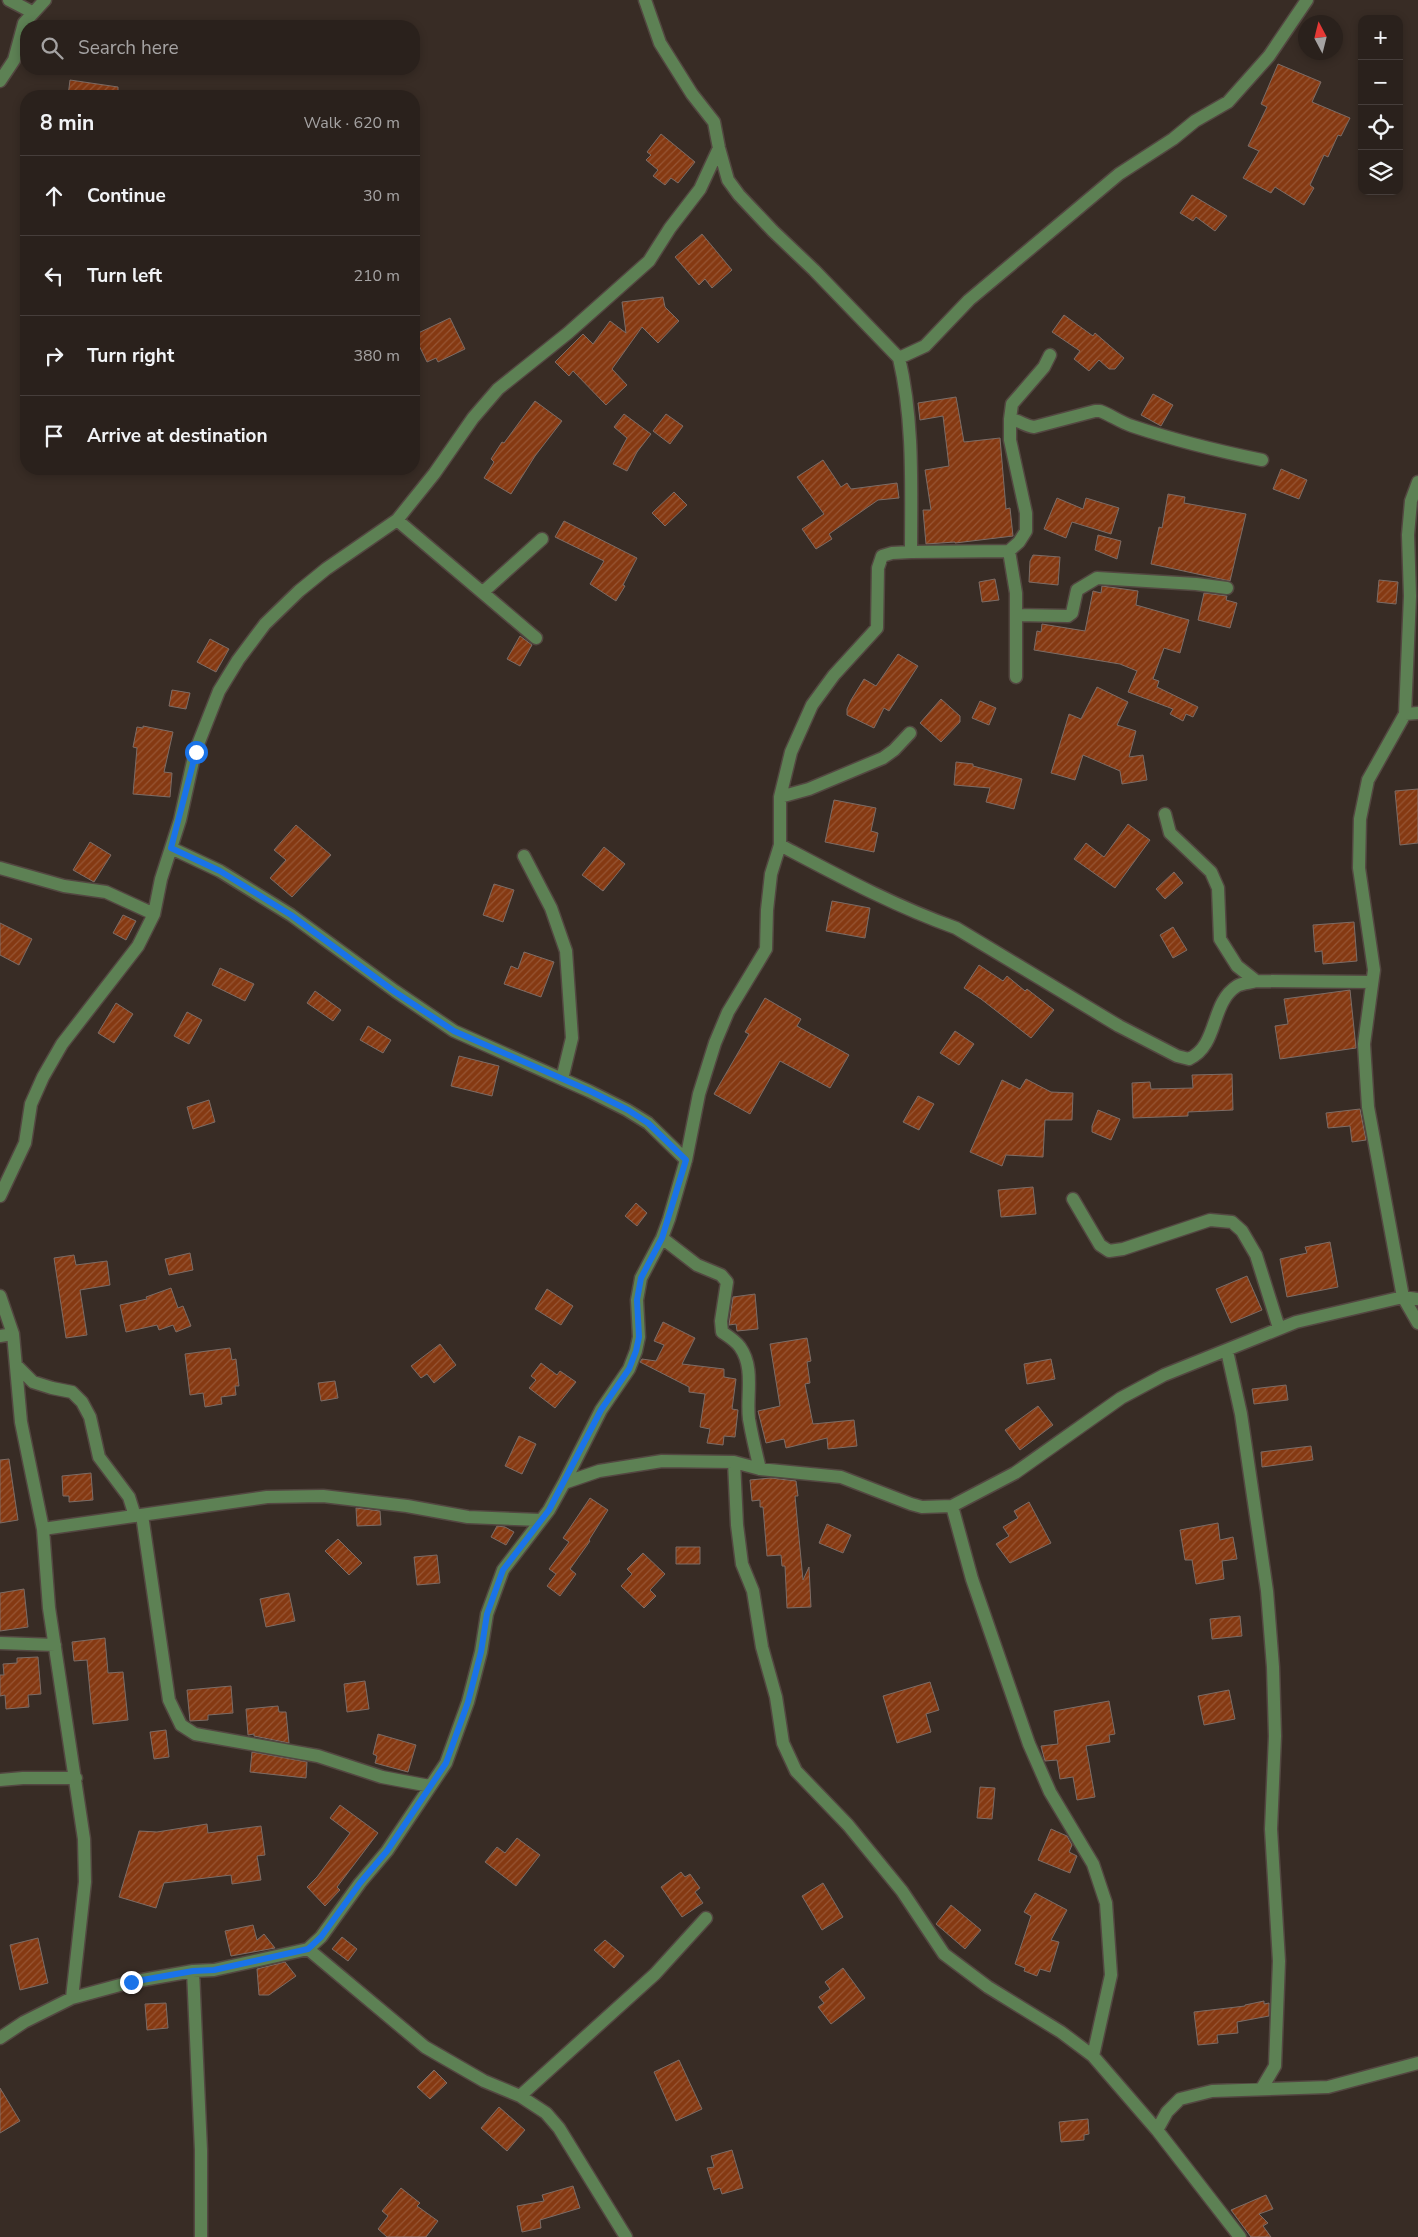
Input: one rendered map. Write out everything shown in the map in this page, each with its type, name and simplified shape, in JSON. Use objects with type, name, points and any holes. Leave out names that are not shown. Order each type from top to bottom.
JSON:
[{"type":"street","points":[[9,0],[32,12]]},
{"type":"street","points":[[26,20],[45,0]]},
{"type":"street","points":[[646,0],[660,43],[692,94],[714,122],[728,180],[739,195],[899,358],[904,378],[912,471],[911,552]]},
{"type":"street","points":[[899,358],[925,346],[969,300],[1119,174],[1173,139],[1195,121],[1228,102],[1268,56],[1307,0]]},
{"type":"street","points":[[0,81],[14,60],[20,38]]},
{"type":"street","points":[[0,1196],[25,1143],[31,1104],[43,1077],[62,1044],[138,946],[154,914],[161,879],[196,752],[219,692],[238,660],[265,624],[299,591],[326,569],[397,520],[445,460],[473,418],[498,389],[568,333],[650,261],[670,228],[700,189],[719,148]]},
{"type":"street","points":[[0,2038],[24,2022],[72,1998],[131,1982],[193,1971],[214,1970],[308,1949],[321,1937],[360,1883],[387,1851],[446,1763],[457,1738],[481,1652],[487,1614],[503,1570],[549,1510],[601,1410],[629,1369],[639,1337],[637,1300],[641,1278],[662,1238],[686,1160],[699,1094],[715,1042],[728,1012],[766,949],[767,910],[771,874],[780,845],[780,797],[790,752],[812,706],[834,675],[877,628],[878,568],[882,556],[892,553],[911,552],[1009,550],[1026,531],[1026,513],[1010,440],[1012,404],[1044,367],[1050,355]]},
{"type":"street","points":[[1010,419],[1022,421],[1027,426],[1034,427],[1100,411],[1130,425],[1174,439],[1217,451],[1262,460]]},
{"type":"street","points":[[1418,482],[1411,501],[1408,535],[1412,714],[1368,780],[1360,819],[1359,868],[1374,970],[1364,1044],[1368,1108],[1403,1297],[1418,1323]]},
{"type":"street","points":[[397,520],[536,638]]},
{"type":"street","points":[[483,592],[542,539]]},
{"type":"street","points":[[1009,550],[1016,593],[1016,677]]},
{"type":"street","points":[[1017,615],[1068,616],[1072,613],[1077,590],[1097,578],[1196,584],[1227,588]]},
{"type":"street","points":[[780,797],[809,790],[883,758],[894,750],[910,732]]},
{"type":"street","points":[[1165,814],[1170,833],[1211,872],[1218,888],[1220,939],[1237,966],[1256,981]]},
{"type":"street","points":[[780,845],[861,888],[928,918],[956,928],[1119,1026],[1189,1059],[1198,1055],[1205,1045],[1224,998],[1238,985],[1256,981],[1372,982]]},
{"type":"street","points":[[171,848],[220,871],[291,915],[388,986],[454,1031],[628,1110],[648,1123],[686,1160]]},
{"type":"street","points":[[524,856],[552,908],[566,951],[572,1038],[562,1079]]},
{"type":"street","points":[[0,868],[64,886],[106,892],[154,914]]},
{"type":"street","points":[[1074,1199],[1100,1245],[1109,1251],[1123,1249],[1210,1220],[1232,1222],[1242,1231],[1256,1254],[1279,1328]]},
{"type":"street","points":[[662,1238],[697,1265],[721,1275],[727,1282],[721,1321],[722,1332],[740,1346],[745,1357],[750,1376],[749,1420],[760,1469]]},
{"type":"street","points":[[0,1296],[6,1335],[17,1366],[21,1422],[43,1529],[49,1608],[84,1839],[85,1882],[72,1998]]},
{"type":"street","points":[[564,1483],[599,1472],[662,1461],[734,1462],[760,1469],[841,1477],[911,1504],[952,1506],[1015,1474],[1136,1388],[1164,1375],[1227,1351],[1279,1328],[1321,1315],[1403,1297],[1418,1299]]},
{"type":"street","points":[[1227,1351],[1243,1423],[1267,1591],[1273,1667],[1275,1736],[1271,1829],[1279,1961],[1275,2066],[1262,2088]]},
{"type":"street","points":[[17,1366],[33,1382],[72,1392],[82,1402],[90,1417],[99,1457],[129,1497],[138,1515],[170,1700],[180,1726],[195,1734],[239,1740],[318,1756],[382,1778],[430,1786]]},
{"type":"street","points":[[734,1462],[736,1524],[742,1564],[753,1591],[762,1647],[776,1697],[783,1744],[791,1764],[848,1825],[902,1892],[944,1954],[988,1987],[1061,2032],[1093,2056],[1157,2130],[1240,2237]]},
{"type":"street","points":[[43,1529],[267,1497],[292,1496],[322,1496],[399,1506],[468,1518],[540,1520]]},
{"type":"street","points":[[952,1506],[972,1579],[1029,1744],[1050,1792],[1093,1864],[1106,1903],[1112,1975],[1093,2056]]},
{"type":"street","points":[[0,1643],[55,1646]]},
{"type":"street","points":[[0,1780],[76,1778]]},
{"type":"street","points":[[520,2096],[655,1974],[706,1918]]},
{"type":"street","points":[[308,1949],[425,2047],[484,2081],[520,2096],[546,2113],[559,2128],[626,2237]]},
{"type":"street","points":[[193,1971],[201,2150],[201,2237]]},
{"type":"street","points":[[1157,2130],[1167,2112],[1180,2099],[1212,2092],[1262,2088],[1328,2087],[1418,2063]]},
{"type":"building","points":[[1278,64],[1321,82],[1312,102],[1350,118],[1341,136],[1338,135],[1328,157],[1324,155],[1310,185],[1314,188],[1304,205],[1275,187],[1271,193],[1243,178],[1259,151],[1248,146],[1267,107],[1261,104]]},
{"type":"building","points":[[70,80],[118,87],[118,90],[69,90]]},
{"type":"building","points":[[661,134],[695,162],[678,183],[671,178],[665,185],[653,176],[658,170],[646,160],[651,155],[647,152]]},
{"type":"building","points":[[1192,195],[1227,216],[1215,231],[1196,217],[1193,221],[1180,213]]},
{"type":"building","points":[[702,234],[732,270],[712,288],[705,279],[699,285],[675,257]]},
{"type":"building","points":[[663,297],[665,307],[679,321],[658,343],[642,327],[612,369],[627,385],[606,405],[573,371],[569,376],[555,362],[583,334],[593,344],[610,321],[626,333],[622,302]]},
{"type":"building","points":[[1064,315],[1093,336],[1095,333],[1124,358],[1115,369],[1109,369],[1099,360],[1089,371],[1074,359],[1080,351],[1052,332]]},
{"type":"building","points":[[450,318],[465,349],[438,362],[436,358],[427,362],[420,347],[420,332]]},
{"type":"building","points":[[1153,394],[1173,405],[1161,426],[1141,415]]},
{"type":"building","points":[[956,397],[964,442],[1000,438],[1006,509],[1010,508],[1013,536],[955,543],[926,544],[923,510],[931,510],[925,470],[949,466],[943,416],[920,420],[918,403]]},
{"type":"building","points":[[535,401],[562,421],[535,456],[511,494],[484,478],[494,462],[491,459],[502,442],[504,443]]},
{"type":"building","points":[[624,414],[651,434],[637,452],[627,471],[613,464],[627,438],[614,427]]},
{"type":"building","points":[[666,414],[683,426],[670,444],[653,431]]},
{"type":"building","points":[[823,460],[841,487],[847,483],[851,489],[897,483],[899,498],[878,500],[829,534],[832,539],[816,549],[802,529],[824,514],[797,477]]},
{"type":"building","points":[[1281,469],[1307,480],[1299,499],[1273,489]]},
{"type":"building","points":[[674,492],[687,505],[665,526],[652,513]]},
{"type":"building","points":[[1168,494],[1185,497],[1184,503],[1246,514],[1230,581],[1151,564],[1159,527],[1162,528]]},
{"type":"building","points":[[1057,498],[1083,509],[1086,498],[1119,508],[1111,534],[1072,522],[1066,538],[1044,529]]},
{"type":"building","points":[[564,521],[637,558],[623,585],[625,586],[616,601],[590,584],[604,561],[555,537]]},
{"type":"building","points":[[1098,535],[1121,541],[1117,559],[1095,550]]},
{"type":"building","points":[[1033,555],[1060,557],[1058,585],[1029,582],[1030,561]]},
{"type":"building","points":[[995,579],[999,600],[982,602],[979,582]]},
{"type":"building","points":[[1379,580],[1398,582],[1396,604],[1377,602]]},
{"type":"building","points":[[1102,586],[1138,591],[1136,605],[1189,620],[1180,653],[1164,648],[1153,679],[1159,681],[1157,687],[1198,707],[1193,717],[1186,714],[1183,721],[1170,714],[1173,709],[1128,692],[1137,671],[1120,664],[1034,650],[1037,631],[1041,632],[1042,624],[1085,631],[1093,591],[1101,593]]},
{"type":"building","points":[[1204,593],[1227,596],[1226,600],[1237,603],[1230,628],[1198,620]]},
{"type":"building","points":[[520,636],[532,645],[520,666],[507,659]]},
{"type":"building","points":[[210,639],[229,649],[216,672],[197,662]]},
{"type":"building","points":[[898,654],[918,666],[889,711],[884,708],[874,728],[847,715],[847,709],[851,700],[864,679],[876,686]]},
{"type":"building","points":[[1097,687],[1128,702],[1117,725],[1136,731],[1129,757],[1143,755],[1147,780],[1122,784],[1120,771],[1083,755],[1075,780],[1051,773],[1069,714],[1081,719]]},
{"type":"building","points":[[172,690],[190,693],[186,709],[169,706]]},
{"type":"building","points":[[941,699],[960,716],[960,722],[941,742],[920,723]]},
{"type":"building","points":[[980,701],[996,708],[989,725],[972,718]]},
{"type":"building","points":[[143,726],[173,732],[164,772],[172,773],[170,797],[133,794],[137,748],[133,747],[137,727],[143,728]]},
{"type":"building","points":[[956,762],[973,764],[973,766],[1022,779],[1014,809],[986,802],[990,788],[954,785]]},
{"type":"building","points":[[1418,789],[1418,843],[1400,845],[1395,791]]},
{"type":"building","points":[[834,800],[876,808],[871,831],[878,833],[874,852],[825,842]]},
{"type":"building","points":[[1128,824],[1150,840],[1115,888],[1074,859],[1086,843],[1104,857]]},
{"type":"building","points":[[296,825],[331,855],[292,897],[270,878],[286,860],[274,850]]},
{"type":"building","points":[[90,842],[111,855],[94,882],[73,870]]},
{"type":"building","points":[[604,847],[625,864],[603,891],[582,875]]},
{"type":"building","points":[[1174,872],[1183,883],[1165,899],[1156,889]]},
{"type":"building","points":[[494,884],[514,890],[503,922],[483,915]]},
{"type":"building","points":[[832,901],[870,908],[865,938],[826,931]]},
{"type":"building","points":[[123,915],[136,921],[126,940],[113,933]]},
{"type":"building","points":[[1354,922],[1357,961],[1323,964],[1322,951],[1315,952],[1313,925]]},
{"type":"building","points":[[0,923],[32,939],[19,965],[0,955]]},
{"type":"building","points":[[1173,927],[1187,950],[1173,958],[1160,935]]},
{"type":"building","points":[[524,952],[554,962],[541,997],[504,984],[511,966],[518,969]]},
{"type":"building","points":[[979,965],[1003,981],[1007,976],[1025,991],[1027,989],[1054,1010],[1031,1038],[964,988]]},
{"type":"building","points":[[220,968],[254,984],[245,1001],[212,985]]},
{"type":"building","points":[[1350,990],[1356,1048],[1280,1059],[1275,1026],[1288,1024],[1284,999]]},
{"type":"building","points":[[315,991],[341,1010],[333,1021],[307,1003]]},
{"type":"building","points":[[765,998],[801,1019],[797,1026],[849,1055],[830,1088],[780,1061],[750,1114],[714,1094],[749,1034],[745,1032]]},
{"type":"building","points":[[116,1003],[133,1014],[114,1043],[98,1033]]},
{"type":"building","points":[[187,1012],[202,1020],[189,1044],[174,1036]]},
{"type":"building","points":[[368,1026],[391,1040],[383,1053],[360,1040]]},
{"type":"building","points":[[955,1031],[974,1044],[959,1065],[940,1053]]},
{"type":"building","points":[[459,1056],[499,1066],[492,1096],[451,1086]]},
{"type":"building","points":[[1232,1074],[1233,1110],[1188,1112],[1188,1116],[1133,1118],[1132,1083],[1150,1082],[1151,1089],[1193,1088],[1192,1075]]},
{"type":"building","points":[[1026,1079],[1051,1092],[1073,1093],[1072,1120],[1045,1120],[1043,1157],[1006,1155],[1002,1166],[970,1152],[1002,1080],[1020,1089]]},
{"type":"building","points":[[918,1096],[934,1104],[919,1130],[903,1122]]},
{"type":"building","points":[[209,1100],[215,1122],[193,1129],[187,1107]]},
{"type":"building","points":[[1360,1109],[1366,1140],[1352,1142],[1350,1126],[1328,1128],[1326,1113]]},
{"type":"building","points":[[1098,1110],[1120,1119],[1111,1140],[1092,1132],[1092,1126]]},
{"type":"building","points":[[1033,1187],[1036,1214],[1001,1217],[998,1190]]},
{"type":"building","points":[[636,1203],[647,1213],[637,1226],[625,1216]]},
{"type":"building","points":[[1330,1242],[1338,1287],[1287,1297],[1280,1259],[1307,1253],[1305,1247]]},
{"type":"building","points":[[190,1253],[193,1270],[169,1275],[165,1259]]},
{"type":"building","points":[[74,1255],[76,1265],[107,1261],[110,1285],[80,1290],[87,1335],[66,1338],[54,1258]]},
{"type":"building","points":[[1247,1276],[1262,1310],[1231,1323],[1216,1289]]},
{"type":"building","points":[[171,1288],[178,1308],[183,1306],[191,1326],[176,1332],[173,1325],[159,1330],[157,1325],[126,1332],[120,1305],[147,1299],[146,1297]]},
{"type":"building","points":[[547,1289],[573,1306],[561,1325],[535,1309]]},
{"type":"building","points":[[755,1294],[758,1329],[737,1331],[736,1324],[729,1325],[733,1297]]},
{"type":"building","points":[[663,1322],[695,1338],[682,1364],[724,1369],[724,1377],[736,1379],[732,1409],[738,1410],[735,1437],[724,1436],[723,1445],[707,1443],[710,1429],[700,1427],[705,1394],[689,1392],[689,1387],[640,1362],[642,1359],[656,1361],[664,1345],[654,1341]]},
{"type":"building","points":[[807,1338],[811,1361],[807,1362],[810,1383],[805,1384],[813,1424],[854,1420],[857,1446],[828,1449],[827,1438],[786,1448],[784,1439],[766,1443],[758,1411],[780,1406],[770,1344]]},
{"type":"building","points":[[440,1344],[456,1365],[434,1383],[427,1374],[421,1378],[411,1366]]},
{"type":"building","points":[[230,1348],[232,1360],[236,1359],[239,1386],[235,1386],[236,1395],[221,1397],[222,1404],[205,1407],[203,1393],[190,1395],[185,1354]]},
{"type":"building","points":[[1051,1359],[1055,1379],[1027,1384],[1024,1364]]},
{"type":"building","points":[[541,1363],[557,1375],[560,1371],[576,1382],[555,1408],[529,1388],[536,1380],[531,1376]]},
{"type":"building","points":[[335,1381],[338,1398],[321,1401],[318,1383]]},
{"type":"building","points":[[1286,1385],[1288,1400],[1254,1404],[1252,1389]]},
{"type":"building","points":[[1038,1406],[1053,1425],[1020,1450],[1005,1430]]},
{"type":"building","points":[[519,1436],[536,1444],[522,1474],[505,1466]]},
{"type":"building","points":[[1311,1446],[1313,1460],[1262,1467],[1261,1452]]},
{"type":"building","points":[[9,1459],[18,1520],[0,1523],[0,1460]]},
{"type":"building","points":[[91,1473],[93,1500],[69,1502],[69,1496],[63,1496],[62,1476]]},
{"type":"building","points":[[771,1478],[796,1481],[798,1496],[795,1496],[803,1580],[809,1567],[811,1607],[787,1608],[785,1566],[782,1566],[781,1555],[767,1556],[763,1507],[760,1507],[760,1500],[752,1501],[750,1480]]},
{"type":"building","points":[[590,1498],[608,1510],[590,1541],[570,1569],[576,1574],[560,1596],[547,1586],[556,1574],[549,1569],[569,1542],[563,1538]]},
{"type":"building","points":[[1029,1502],[1051,1543],[1010,1563],[996,1544],[1009,1536],[1003,1527],[1018,1518],[1014,1511]]},
{"type":"building","points":[[356,1508],[380,1511],[381,1525],[357,1526]]},
{"type":"building","points":[[1218,1523],[1220,1540],[1233,1537],[1237,1559],[1222,1561],[1224,1579],[1196,1584],[1192,1560],[1185,1560],[1180,1530]]},
{"type":"building","points":[[827,1524],[851,1535],[843,1553],[819,1543]]},
{"type":"building","points":[[497,1526],[505,1527],[514,1532],[506,1545],[491,1537]]},
{"type":"building","points":[[338,1539],[362,1563],[349,1575],[325,1551]]},
{"type":"building","points":[[676,1547],[700,1547],[700,1564],[676,1564]]},
{"type":"building","points":[[643,1553],[665,1574],[650,1590],[656,1596],[644,1608],[621,1586],[632,1574],[627,1569]]},
{"type":"building","points":[[437,1555],[440,1583],[417,1585],[414,1557]]},
{"type":"building","points":[[24,1589],[28,1627],[0,1631],[0,1593]]},
{"type":"building","points":[[289,1593],[295,1621],[266,1627],[260,1599]]},
{"type":"building","points":[[1240,1616],[1242,1636],[1212,1639],[1210,1619]]},
{"type":"building","points":[[105,1638],[108,1673],[123,1672],[128,1720],[93,1724],[87,1660],[74,1661],[72,1642]]},
{"type":"building","points":[[38,1657],[41,1694],[28,1695],[29,1707],[6,1709],[5,1695],[0,1696],[0,1675],[4,1675],[3,1664],[17,1663],[17,1658]]},
{"type":"building","points":[[365,1681],[369,1709],[347,1712],[344,1684]]},
{"type":"building","points":[[930,1682],[939,1710],[926,1714],[931,1732],[897,1743],[883,1696]]},
{"type":"building","points":[[231,1686],[233,1713],[208,1715],[208,1720],[190,1721],[187,1690]]},
{"type":"building","points":[[1229,1690],[1235,1719],[1204,1725],[1198,1696]]},
{"type":"building","points":[[1109,1701],[1115,1734],[1109,1735],[1110,1742],[1086,1746],[1095,1797],[1077,1800],[1073,1777],[1060,1779],[1057,1760],[1045,1761],[1041,1746],[1058,1744],[1054,1711]]},
{"type":"building","points":[[278,1706],[279,1712],[286,1712],[289,1743],[254,1736],[254,1734],[248,1735],[246,1709]]},
{"type":"building","points":[[166,1730],[169,1757],[154,1759],[150,1732]]},
{"type":"building","points":[[378,1734],[416,1745],[408,1772],[375,1763],[377,1756],[373,1754]]},
{"type":"building","points":[[252,1752],[307,1762],[306,1778],[250,1772]]},
{"type":"building","points":[[980,1787],[995,1788],[992,1819],[977,1818]]},
{"type":"building","points":[[340,1805],[378,1833],[337,1887],[340,1890],[325,1906],[307,1887],[317,1877],[350,1833],[330,1818]]},
{"type":"building","points":[[207,1824],[208,1833],[261,1826],[265,1855],[257,1856],[261,1880],[232,1884],[231,1875],[164,1883],[156,1908],[119,1897],[139,1831],[157,1832]]},
{"type":"building","points":[[1051,1829],[1067,1836],[1072,1845],[1069,1852],[1077,1856],[1070,1873],[1038,1860]]},
{"type":"building","points":[[517,1838],[540,1855],[516,1886],[485,1862],[497,1847],[505,1853]]},
{"type":"building","points":[[681,1872],[685,1877],[690,1874],[700,1888],[695,1892],[703,1903],[682,1917],[661,1887]]},
{"type":"building","points":[[823,1883],[843,1917],[822,1930],[802,1896]]},
{"type":"building","points":[[1035,1893],[1067,1910],[1051,1940],[1059,1942],[1050,1972],[1040,1969],[1037,1976],[1024,1971],[1025,1968],[1015,1964],[1031,1916],[1024,1912]]},
{"type":"building","points":[[951,1905],[981,1930],[965,1949],[936,1924]]},
{"type":"building","points":[[253,1925],[257,1940],[264,1934],[275,1948],[231,1956],[225,1931]]},
{"type":"building","points":[[342,1937],[357,1949],[348,1961],[332,1949]]},
{"type":"building","points":[[38,1938],[48,1983],[20,1990],[10,1945]]},
{"type":"building","points":[[605,1940],[624,1956],[614,1968],[594,1950]]},
{"type":"building","points":[[285,1962],[296,1976],[269,1995],[259,1995],[257,1969]]},
{"type":"building","points":[[843,1968],[865,1998],[831,2024],[818,2007],[824,2003],[819,1997],[830,1989],[825,1982]]},
{"type":"building","points":[[1264,2001],[1264,2004],[1269,2003],[1269,2016],[1237,2022],[1238,2033],[1217,2035],[1218,2043],[1198,2045],[1194,2012],[1245,2006]]},
{"type":"building","points":[[166,2003],[168,2028],[147,2030],[145,2004]]},
{"type":"building","points":[[679,2060],[702,2109],[676,2121],[654,2072]]},
{"type":"building","points":[[434,2070],[447,2083],[430,2099],[417,2087]]},
{"type":"building","points":[[0,2088],[20,2121],[0,2133]]},
{"type":"building","points":[[499,2107],[525,2130],[507,2151],[481,2128]]},
{"type":"building","points":[[1088,2119],[1089,2134],[1084,2135],[1084,2140],[1061,2142],[1059,2122]]},
{"type":"building","points":[[732,2150],[743,2188],[722,2194],[720,2188],[714,2190],[707,2168],[714,2167],[711,2156]]},
{"type":"building","points":[[573,2186],[580,2208],[540,2220],[541,2228],[522,2232],[517,2206],[544,2201],[542,2195]]},
{"type":"building","points":[[401,2188],[420,2203],[417,2206],[438,2221],[426,2237],[387,2237],[378,2229],[388,2216],[382,2211]]},
{"type":"building","points":[[1266,2195],[1273,2209],[1259,2214],[1268,2223],[1263,2226],[1271,2237],[1251,2237],[1231,2210]]},
{"type":"route","points":[[131,1982],[193,1971],[214,1970],[308,1949],[321,1937],[360,1883],[387,1851],[411,1816],[446,1763],[457,1738],[481,1652],[487,1614],[503,1570],[549,1510],[601,1410],[629,1369],[639,1337],[637,1300],[641,1278],[662,1238],[686,1160],[648,1123],[628,1110],[590,1091],[454,1031],[395,992],[291,915],[220,871],[171,848],[180,820],[196,752]]}]
